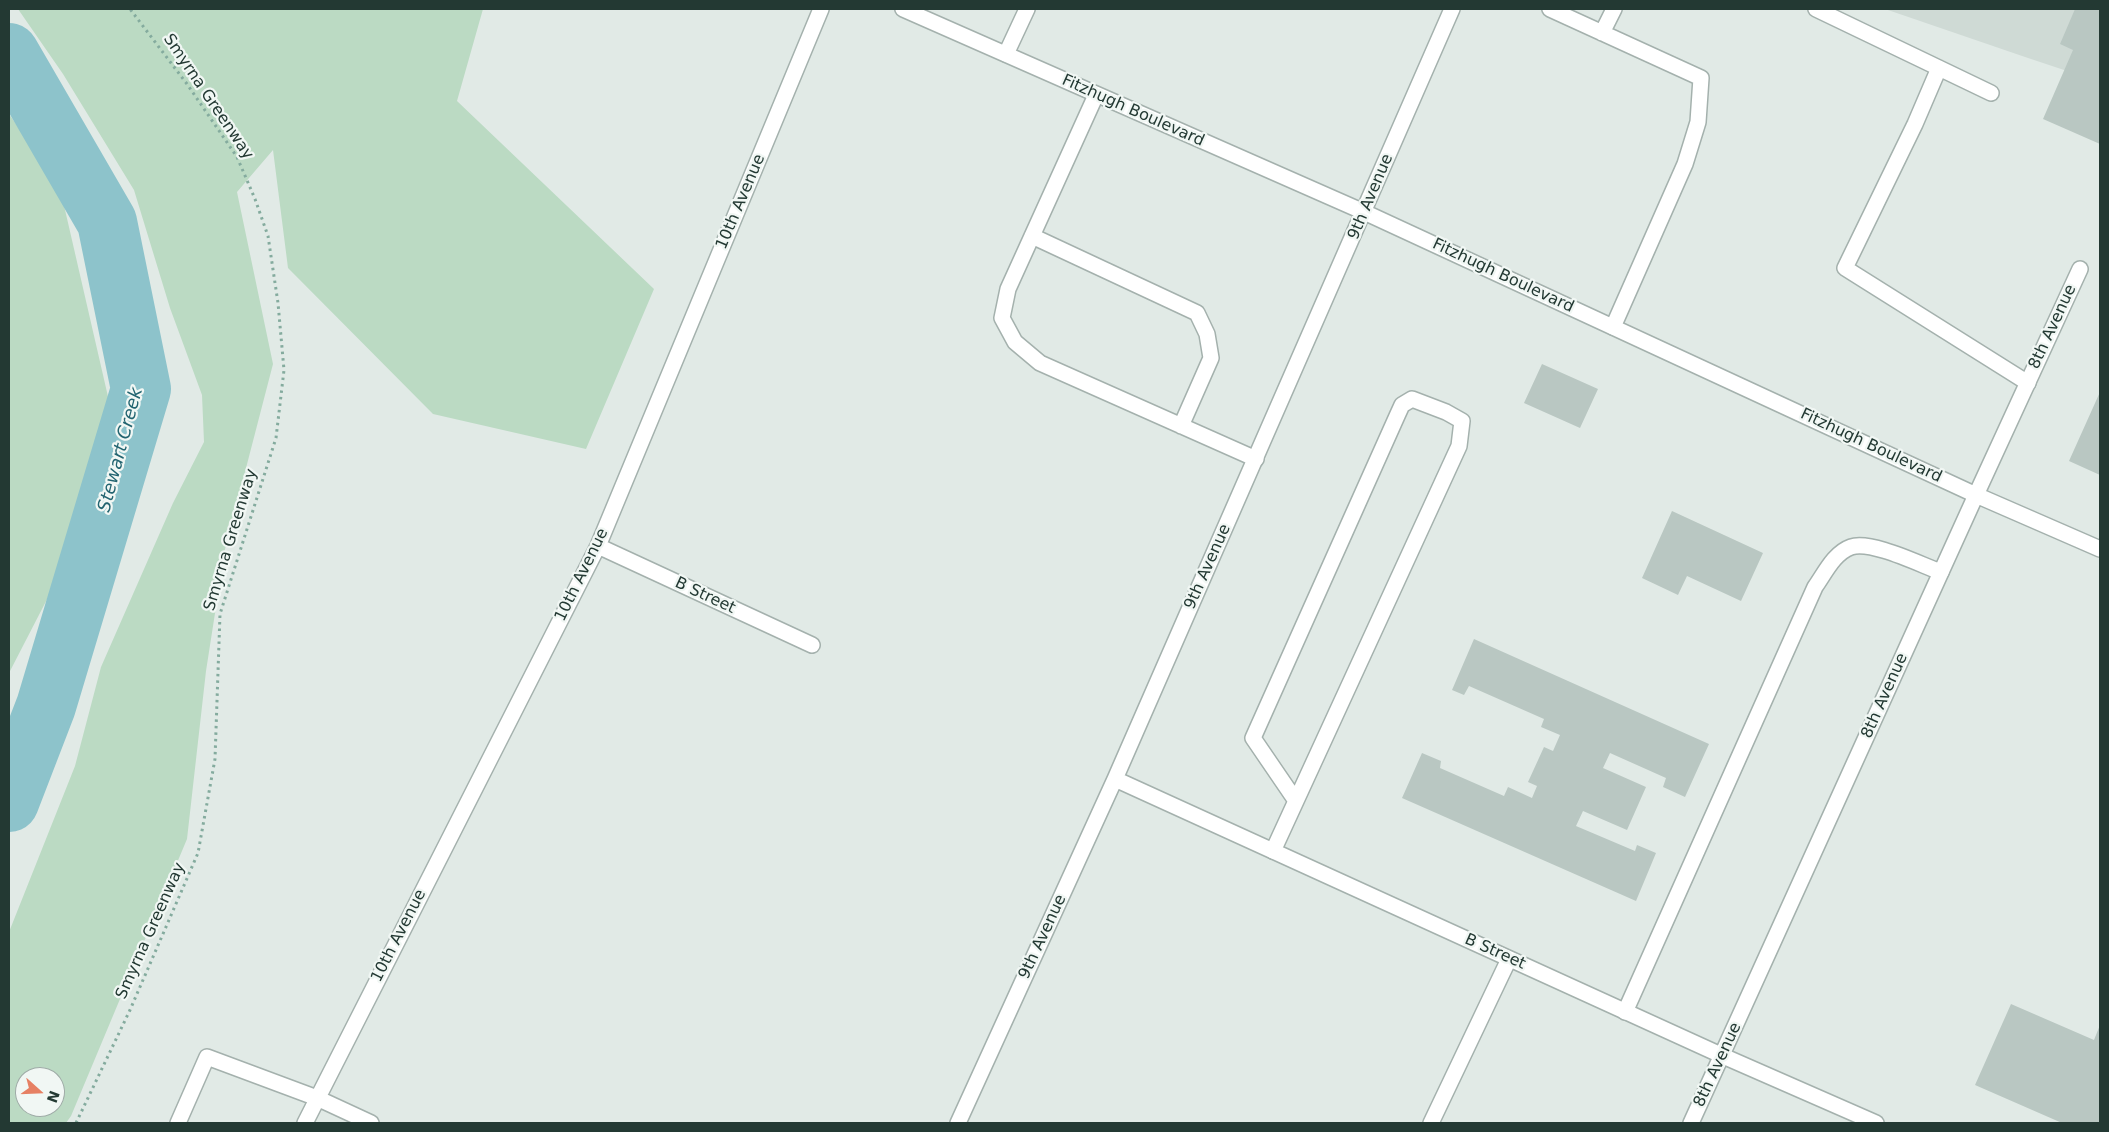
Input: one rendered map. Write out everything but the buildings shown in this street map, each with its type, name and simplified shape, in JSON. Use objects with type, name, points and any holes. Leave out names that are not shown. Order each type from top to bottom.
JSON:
[{"type":"street","name":"10th Avenue","points":[[305,1123],[598,546],[821,9]]},
{"type":"street","name":"Fitzhugh Boulevard","points":[[903,9],[1364,212],[1976,495],[2100,549]]},
{"type":"street","points":[[1006,54],[1026,9]]},
{"type":"street","name":"9th Avenue","points":[[958,1123],[1115,779],[1452,9]]},
{"type":"street","points":[[1550,9],[1700,78],[1698,122],[1684,164],[1613,327]]},
{"type":"street","points":[[1602,33],[1614,9]]},
{"type":"street","points":[[1816,9],[1991,93]]},
{"type":"street","points":[[1939,68],[1915,124],[1845,268],[2028,383]]},
{"type":"street","points":[[1096,94],[1008,289],[1002,318],[1015,342],[1040,363],[1256,459]]},
{"type":"street","points":[[1032,236],[1196,314],[1207,334],[1211,358],[1181,426]]},
{"type":"street","name":"8th Avenue","points":[[1692,1123],[2080,269]]},
{"type":"street","points":[[1273,851],[1296,801],[1459,446],[1462,421],[1446,412],[1412,399],[1402,405],[1253,738],[1296,801]]},
{"type":"street","points":[[1625,1012],[1815,588],[1832,561],[1850,547],[1861,545],[1876,548],[1941,572]]},
{"type":"street","name":"B Street","points":[[598,546],[812,645]]},
{"type":"street","name":"B Street","points":[[1115,779],[1625,1012],[1876,1123]]},
{"type":"street","points":[[1431,1123],[1509,959]]},
{"type":"street","points":[[178,1123],[207,1057],[317,1098],[371,1123]]},
{"type":"path","name":"Smyrna Greenway","points":[[76,1123],[130,1010],[198,853],[215,759],[220,614],[276,438],[284,370],[278,302],[268,236],[255,199],[237,157],[187,84],[130,9]]},
{"type":"shaded area","points":[[1885,9],[2100,9],[2100,82],[2028,58]]},
{"type":"green space","points":[[18,9],[483,9],[457,101],[654,289],[586,449],[433,414],[288,268],[273,150],[237,192],[273,364],[225,549],[206,671],[187,839],[71,1116],[66,1123],[9,1123],[9,932],[75,766],[101,667],[173,503],[204,442],[202,395],[170,308],[134,190],[63,74]]},
{"type":"green space","points":[[9,114],[60,188],[109,401],[74,547],[9,673]]},
{"type":"waterway","name":"Stewart Creek","points":[[9,53],[107,222],[141,389],[46,706],[9,802]]}]
